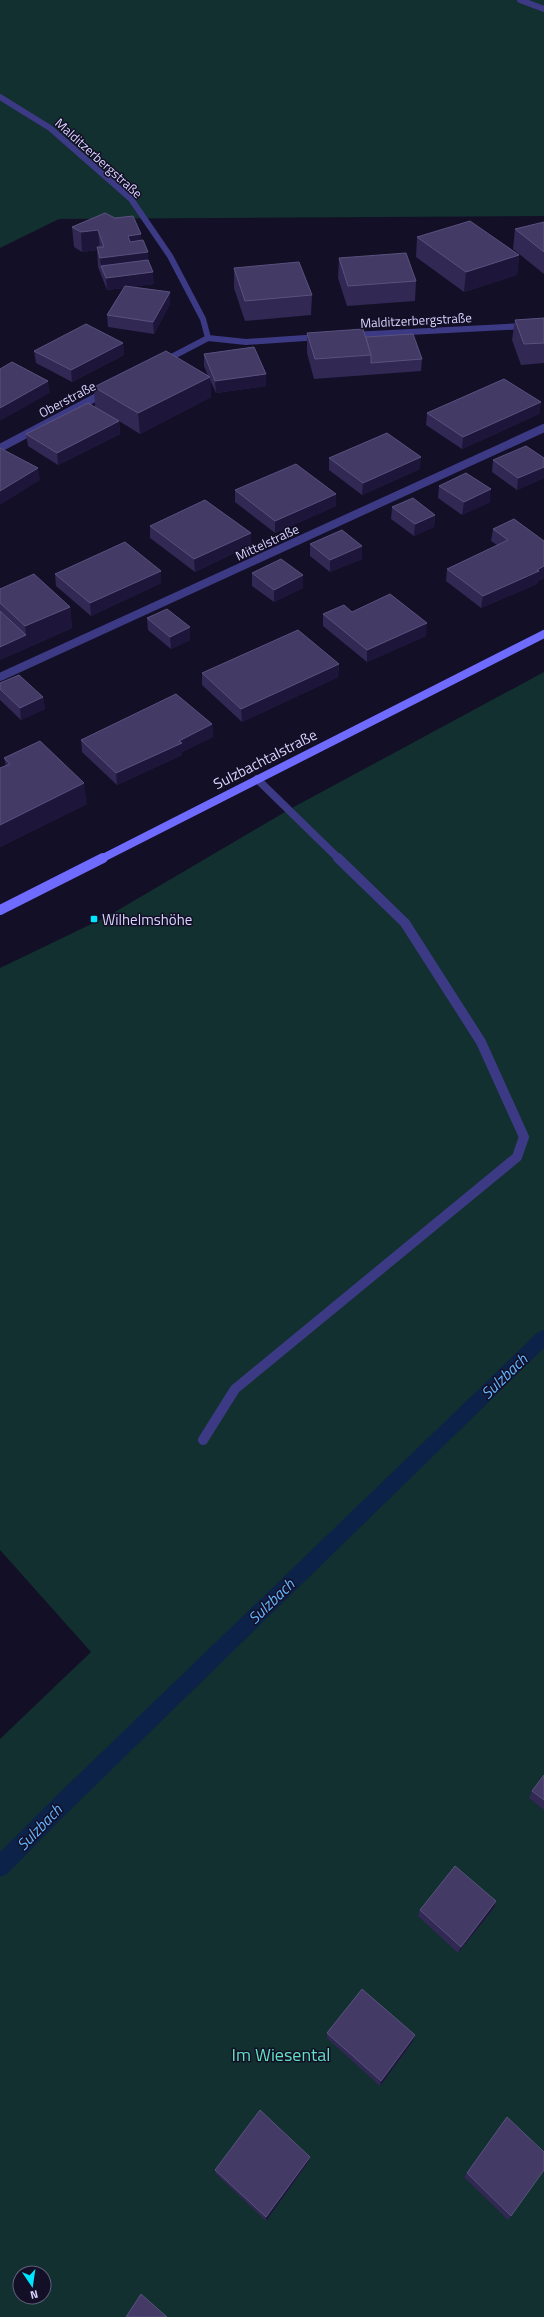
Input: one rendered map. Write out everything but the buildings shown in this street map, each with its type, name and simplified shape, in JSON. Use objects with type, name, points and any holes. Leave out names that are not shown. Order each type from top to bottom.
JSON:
[{"type":"main road","name":"Sulzbachtalstraße","points":[[0,910],[544,634]]},
{"type":"street","points":[[520,0],[544,9]]},
{"type":"street","name":"Malditzerbergstraße","points":[[0,97],[50,128],[131,199],[170,256],[203,319],[208,338]]},
{"type":"street","name":"Malditzerbergstraße","points":[[348,336],[544,325]]},
{"type":"street","points":[[152,367],[208,338],[246,342],[324,337]]},
{"type":"street","name":"Oberstraße","points":[[0,448],[111,389]]},
{"type":"street","name":"Mittelstraße","points":[[0,677],[544,428]]},
{"type":"street","points":[[204,1440],[235,1389],[517,1157],[524,1137],[481,1042],[404,923],[258,779]]},
{"type":"green space","points":[[0,0],[544,0],[544,216],[59,219],[0,248]]},
{"type":"green space","name":"Im Wiesental","points":[[544,672],[544,2317],[0,2317],[0,1739],[91,1652],[0,1550],[0,968],[108,916],[290,809]]},
{"type":"waterway","name":"Sulzbach","points":[[0,1867],[56,1810],[544,1337]]},
{"type":"place","name":"Wilhelmshöhe","points":[[94,919]]}]
